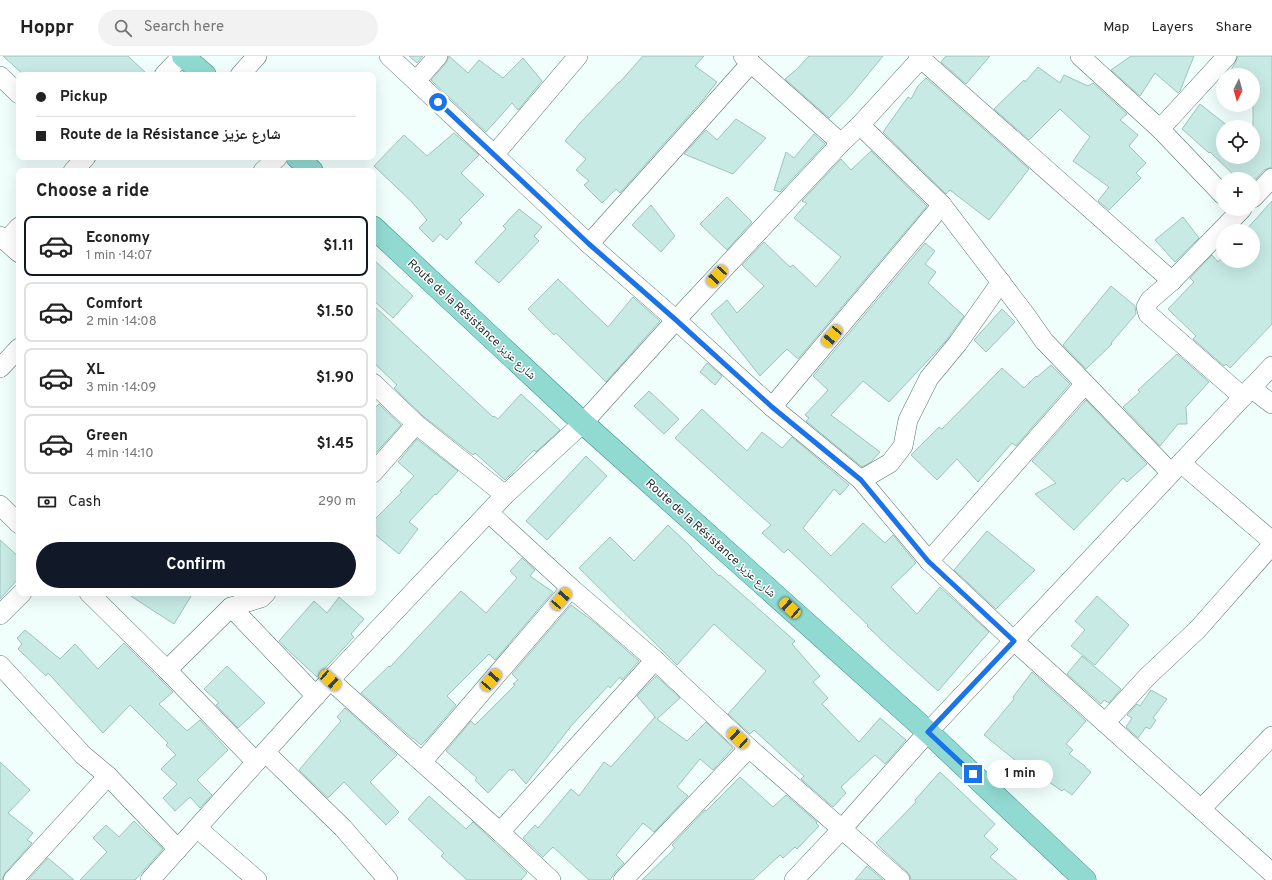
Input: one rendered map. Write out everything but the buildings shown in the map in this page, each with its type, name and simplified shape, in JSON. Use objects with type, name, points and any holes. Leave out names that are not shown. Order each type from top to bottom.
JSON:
[{"type":"main road","points":[[182,56],[201,72]]},
{"type":"main road","points":[[300,160],[309,168]]},
{"type":"main road","name":"Route de la Résistance شارع عزيز","points":[[376,230],[583,423],[928,732],[1085,880]]},
{"type":"street","points":[[167,72],[182,56]]},
{"type":"street","points":[[243,72],[257,56]]},
{"type":"street","points":[[389,56],[589,244],[772,407],[861,480],[928,561],[1014,641],[1272,873]]},
{"type":"street","points":[[416,81],[438,56]]},
{"type":"street","points":[[494,155],[578,56]]},
{"type":"street","points":[[1080,56],[1160,128],[1216,188]]},
{"type":"street","points":[[1160,128],[1227,56]]},
{"type":"street","points":[[150,880],[330,680],[505,495],[583,423],[676,320],[841,143],[860,126],[920,57],[1172,282]]},
{"type":"street","points":[[589,244],[747,60],[841,143]]},
{"type":"street","points":[[0,76],[16,91]]},
{"type":"street","points":[[860,126],[942,205],[1044,341],[1085,384],[1176,468],[1272,541]]},
{"type":"street","points":[[75,168],[83,160]]},
{"type":"street","points":[[267,168],[275,160]]},
{"type":"street","points":[[1260,191],[1272,178]]},
{"type":"street","points":[[772,407],[942,205]]},
{"type":"street","points":[[1233,216],[1172,282],[1150,300],[1146,307],[1148,314],[1247,392],[1272,404]]},
{"type":"street","points":[[8,243],[16,231]]},
{"type":"street","points":[[861,480],[890,463],[903,446],[908,420],[929,378],[958,343],[1001,282]]},
{"type":"street","points":[[0,368],[16,355]]},
{"type":"street","points":[[794,880],[841,830],[928,732],[1272,366]]},
{"type":"street","points":[[928,561],[1085,384]]},
{"type":"street","points":[[376,386],[416,424],[505,495]]},
{"type":"street","points":[[376,470],[416,424]]},
{"type":"street","points":[[0,505],[16,521]]},
{"type":"street","points":[[489,513],[571,588],[655,660],[749,748],[900,880]]},
{"type":"street","points":[[1105,723],[1147,677],[1198,629],[1272,545]]},
{"type":"street","points":[[422,762],[571,588]]},
{"type":"street","points":[[0,615],[19,596]]},
{"type":"street","points":[[92,596],[167,670],[261,757],[343,828],[388,880]]},
{"type":"street","points":[[167,670],[231,607],[258,596]]},
{"type":"street","points":[[231,607],[316,696]]},
{"type":"street","points":[[500,832],[655,660]]},
{"type":"street","points":[[0,665],[84,755],[108,776],[178,849]]},
{"type":"street","points":[[330,680],[500,832],[551,880]]},
{"type":"street","points":[[1201,809],[1272,736]]},
{"type":"street","points":[[623,880],[749,748]]},
{"type":"street","points":[[13,880],[108,776]]},
{"type":"street","points":[[197,828],[257,880]]},
{"type":"route","points":[[438,102],[589,244],[772,407],[861,480],[928,561],[1014,641],[928,732],[973,774]]}]
